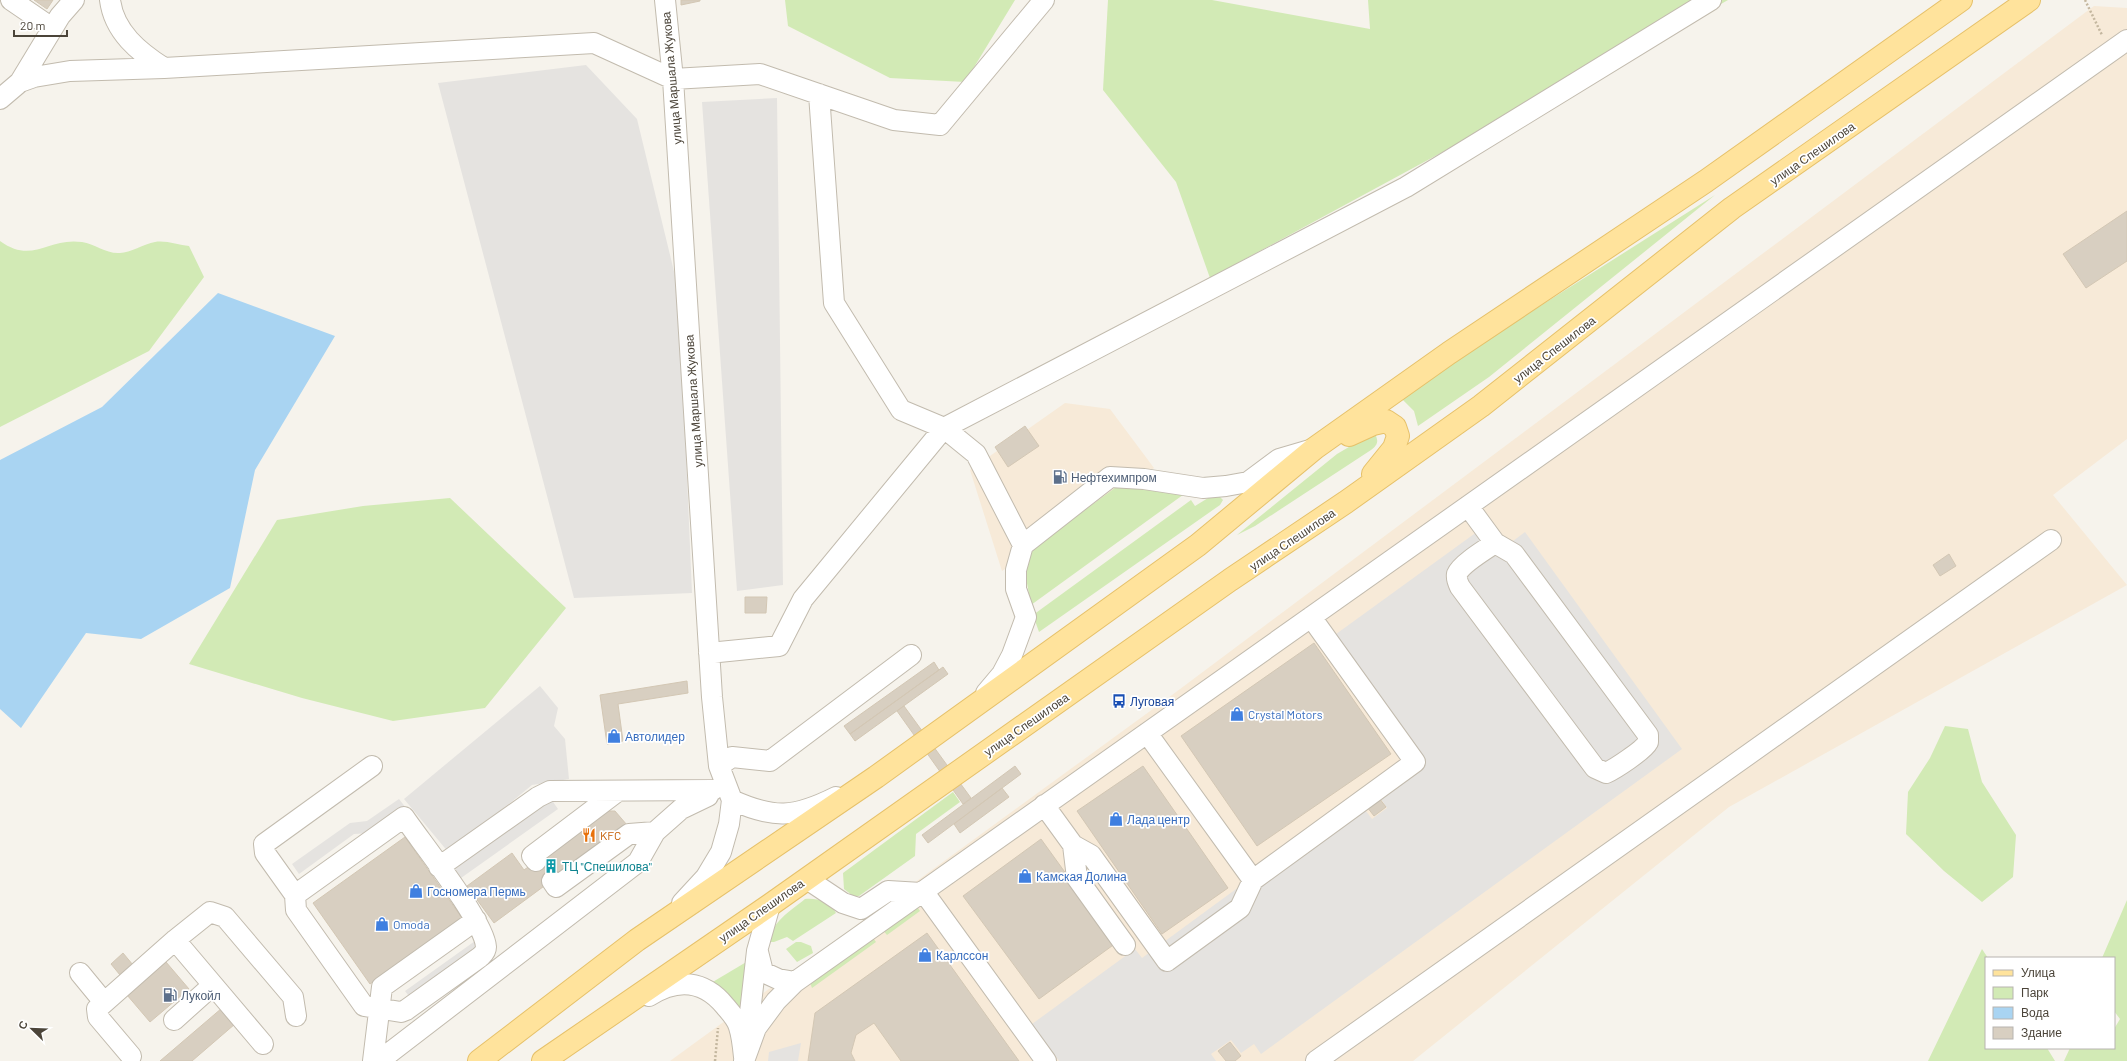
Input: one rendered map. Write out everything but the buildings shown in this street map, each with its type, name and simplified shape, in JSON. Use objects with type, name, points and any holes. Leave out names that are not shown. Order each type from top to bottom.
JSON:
[{"type":"main road","points":[[479,1061],[637,940],[876,777],[1198,545],[1315,448],[1449,353],[1706,181],[1961,0]]},
{"type":"main road","name":"улица Спешилова","points":[[542,1061],[770,905],[1230,580],[1346,502],[1481,406],[1732,208],[2029,0]]},
{"type":"main road","points":[[1315,448],[1374,424],[1386,421],[1395,427],[1398,436],[1394,448],[1380,467],[1346,502]]},
{"type":"street","points":[[11,0],[52,28]]},
{"type":"street","points":[[0,99],[20,82],[65,8],[74,0]]},
{"type":"street","points":[[110,0],[116,22],[128,40],[141,53],[164,68]]},
{"type":"street","name":"улица Маршала Жукова","points":[[665,0],[673,80],[710,653],[719,766],[730,795]]},
{"type":"street","points":[[20,82],[34,77],[70,71],[164,68],[594,43],[673,80],[760,74],[894,120],[940,125],[1044,0]]},
{"type":"street","points":[[710,653],[780,646],[803,599],[944,428],[1406,187],[1711,0]]},
{"type":"street","points":[[744,1061],[756,1028],[776,1001],[795,982],[2127,40]]},
{"type":"street","points":[[819,94],[834,303],[901,410],[944,428],[976,454],[1023,545]]},
{"type":"street","points":[[976,704],[1002,674],[1012,655],[1026,617],[1016,589],[1016,570],[1023,545],[1110,477],[1144,479],[1203,488],[1226,486],[1248,482],[1279,459],[1315,448]]},
{"type":"street","points":[[1468,506],[1495,542],[1514,554],[1648,735],[1648,742],[1644,747],[1613,770],[1606,773],[1595,768],[1460,587],[1457,580],[1457,574],[1462,567],[1495,542]]},
{"type":"street","points":[[1316,1061],[2051,540]]},
{"type":"street","points":[[1044,805],[1073,845],[1091,855],[1167,961],[1240,908],[1252,880],[1415,762],[1311,617]]},
{"type":"street","points":[[719,766],[732,757],[770,761],[911,655]]},
{"type":"street","points":[[1146,733],[1252,880]]},
{"type":"street","points":[[295,895],[404,817],[476,920],[486,948],[485,953],[406,1010],[401,1012],[364,1006],[296,910],[295,895],[265,853],[264,844],[372,766]]},
{"type":"street","points":[[439,867],[544,793],[550,791],[618,791],[730,795],[757,811],[784,814],[816,807],[876,777]]},
{"type":"street","points":[[536,861],[532,856],[618,791]]},
{"type":"street","points":[[637,940],[681,904],[706,878],[720,852],[729,824],[730,795]]},
{"type":"street","points":[[379,1061],[638,862],[655,832],[681,809],[708,796]]},
{"type":"street","points":[[552,881],[556,887],[629,834],[655,832]]},
{"type":"street","points":[[1073,845],[1077,878],[1125,945]]},
{"type":"street","points":[[806,879],[843,903],[861,909],[888,891],[922,892]]},
{"type":"street","points":[[922,892],[1046,1061]]},
{"type":"street","points":[[744,1061],[757,951],[770,905]]},
{"type":"street","points":[[131,1056],[96,1013],[96,1009],[103,1001],[210,912],[225,917],[293,998],[296,1016]]},
{"type":"street","points":[[373,1061],[382,987],[476,920]]},
{"type":"street","points":[[175,940],[263,1044]]},
{"type":"street","points":[[757,951],[763,972],[778,978],[795,982]]},
{"type":"street","points":[[80,974],[103,1001]]},
{"type":"street","points":[[562,1061],[597,1022],[644,999],[663,987],[680,984],[701,986],[718,998],[739,1026],[744,1061]]},
{"type":"street","points":[[174,1020],[213,986]]},
{"type":"path","points":[[2086,1],[2110,52]]},
{"type":"path","points":[[715,1061],[718,1026]]},
{"type":"shaded area","points":[[2094,6],[2127,8],[2127,439],[2053,495],[2127,585],[1729,807],[1413,1061],[670,1061],[1168,698]]},
{"type":"shaded area","points":[[586,65],[637,119],[679,292],[692,593],[574,598],[438,83]]},
{"type":"shaded area","points":[[777,98],[783,585],[737,591],[702,102]]},
{"type":"shaded area","points":[[1065,403],[1110,409],[1154,468],[1002,571],[970,470]]},
{"type":"shaded area","points":[[1492,521],[1509,544],[1525,532],[1682,749],[1261,1054],[1254,1044],[1241,1053],[1231,1040],[1211,1054],[1216,1061],[1059,1061],[1032,1024],[1135,949],[1142,958],[1247,881],[1363,807],[1372,819],[1387,808],[1378,795],[1423,763],[1332,637]]},
{"type":"shaded area","points":[[540,686],[558,708],[554,726],[565,739],[569,779],[532,785],[449,853],[404,799]]},
{"type":"shaded area","points":[[399,799],[406,808],[371,833],[354,834],[299,874],[292,864],[350,823],[367,821]]},
{"type":"shaded area","points":[[551,799],[558,809],[461,878],[453,868]]},
{"type":"shaded area","points":[[475,941],[481,949],[411,999],[405,991]]},
{"type":"shaded area","points":[[801,1043],[798,1061],[768,1061],[769,1052]]},
{"type":"green space","points":[[785,0],[1015,0],[965,82],[890,78],[788,26]]},
{"type":"green space","points":[[1108,0],[1212,0],[1370,29],[1368,0],[1728,0],[1553,100],[1474,135],[1210,278],[1176,182],[1103,90]]},
{"type":"green space","points":[[1715,195],[1489,377],[1418,426],[1414,411],[1402,399],[1463,355]]},
{"type":"green space","points":[[0,241],[12,248],[22,251],[31,251],[59,243],[70,242],[87,243],[115,253],[128,252],[155,242],[189,246],[204,277],[149,351],[0,427]]},
{"type":"green space","points":[[1371,434],[1376,436],[1377,442],[1376,446],[1371,450],[1255,526],[1237,535],[1337,454]]},
{"type":"green space","points":[[1119,485],[1187,492],[1031,605],[1026,578],[1026,565],[1033,548]]},
{"type":"green space","points":[[1213,495],[1219,496],[1223,500],[1220,505],[1039,632],[1033,615],[1191,500],[1195,506]]},
{"type":"green space","points":[[450,498],[566,608],[485,708],[393,721],[302,698],[189,664],[277,520],[363,506]]},
{"type":"green space","points":[[1945,726],[1968,729],[1982,782],[2016,835],[2013,877],[1982,902],[1944,871],[1906,834],[1908,792],[1930,758]]},
{"type":"green space","points":[[953,792],[960,802],[916,834],[915,856],[859,896],[853,896],[844,889],[843,873]]},
{"type":"green space","points":[[805,899],[823,901],[827,903],[836,913],[793,941],[787,937],[774,942],[768,942],[774,928],[782,918]]},
{"type":"green space","points":[[2127,900],[2127,1061],[2064,1061],[2070,1049],[2115,1049],[2115,1027],[2120,1019],[2115,1012],[2115,957],[2102,957]]},
{"type":"green space","points":[[916,905],[920,911],[887,935],[882,929]]},
{"type":"green space","points":[[871,935],[876,942],[812,988],[809,980]]},
{"type":"green space","points":[[796,942],[801,942],[811,946],[813,953],[797,962],[786,949]]},
{"type":"green space","points":[[1982,949],[1987,957],[1985,957],[1985,1049],[2048,1049],[2055,1061],[1928,1061]]},
{"type":"green space","points":[[748,961],[746,1016],[726,993],[711,983]]},
{"type":"water","points":[[218,293],[335,336],[255,470],[230,588],[141,639],[86,633],[21,728],[0,709],[0,460],[102,407]]},
{"type":"place","name":"Нефтехимпром","points":[[1060,477]]},
{"type":"place","name":"Луговая","points":[[1119,701]]},
{"type":"place","name":"Crystal Motors","points":[[1237,714]]},
{"type":"place","name":"Автолидер","points":[[614,736]]},
{"type":"place","name":"Лада центр","points":[[1116,819]]},
{"type":"place","name":"KFC","points":[[589,835]]},
{"type":"place","name":"ТЦ \"Спешилова\"","points":[[551,866]]},
{"type":"place","name":"Камская Долина","points":[[1025,876]]},
{"type":"place","name":"Госномера Пермь","points":[[416,891]]},
{"type":"place","name":"Omoda","points":[[382,924]]},
{"type":"place","name":"Карлссон","points":[[925,955]]},
{"type":"place","name":"Лукойл","points":[[170,995]]}]
